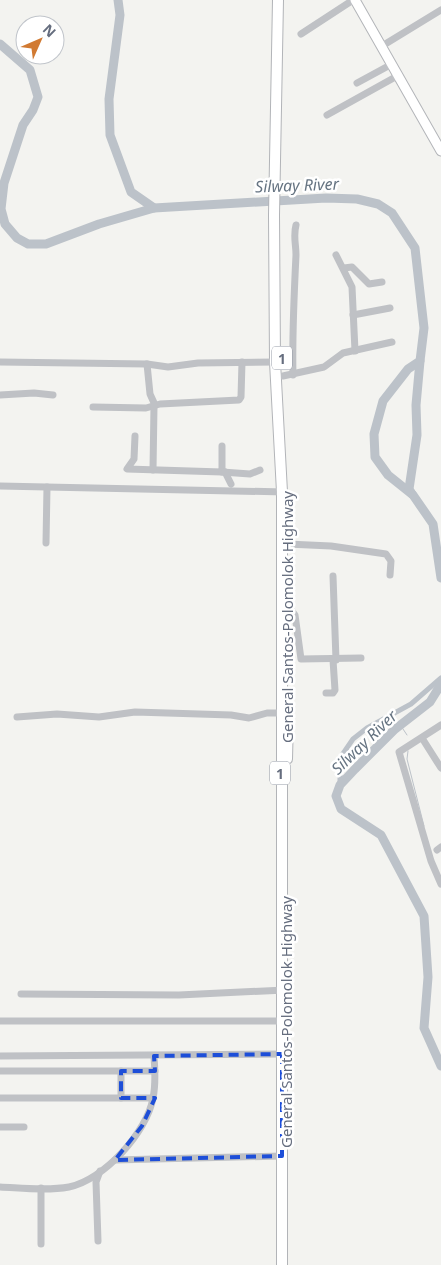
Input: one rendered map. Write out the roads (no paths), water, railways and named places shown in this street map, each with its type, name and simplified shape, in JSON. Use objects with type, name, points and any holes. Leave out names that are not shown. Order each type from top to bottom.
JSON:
[{"type":"highway","name":"1","points":[[278,0],[278,215],[275,362],[284,492],[281,713],[284,990],[282,1265]]},
{"type":"highway","name":"1","points":[[278,182],[283,0]]},
{"type":"highway","name":"General Santos-Polomolok Highway","points":[[278,215],[288,376],[284,492],[289,607],[284,990]]},
{"type":"highway","name":"General Santos-Polomolok Highway","points":[[284,1054],[287,1265]]},
{"type":"main road","points":[[354,0],[441,151]]},
{"type":"street","points":[[301,34],[354,0]]},
{"type":"street","points":[[382,46],[441,10]]},
{"type":"street","points":[[357,83],[392,64]]},
{"type":"street","points":[[327,115],[398,75]]},
{"type":"street","points":[[296,225],[288,376],[324,367],[338,356],[392,342]]},
{"type":"street","points":[[336,256],[344,268],[352,287],[355,351]]},
{"type":"street","points":[[344,268],[352,267],[367,283],[382,282]]},
{"type":"street","points":[[353,315],[390,308]]},
{"type":"street","points":[[0,362],[147,364],[168,367],[198,363],[275,362]]},
{"type":"street","points":[[93,407],[131,409],[239,400],[241,397],[242,362]]},
{"type":"street","points":[[147,364],[150,394],[155,406],[153,470]]},
{"type":"street","points":[[0,395],[34,392],[53,395]]},
{"type":"street","points":[[135,436],[134,459],[126,470],[250,474],[260,470]]},
{"type":"street","points":[[222,446],[224,472],[231,484]]},
{"type":"street","points":[[0,486],[284,492]]},
{"type":"street","points":[[46,543],[47,487]]},
{"type":"street","points":[[287,544],[331,546],[386,554],[391,560],[390,575]]},
{"type":"street","points":[[326,694],[332,693],[335,690],[333,576]]},
{"type":"street","points":[[289,607],[295,615],[301,659],[335,660],[361,658]]},
{"type":"street","points":[[17,717],[57,714],[110,717],[135,712],[236,715],[249,718],[267,713],[281,713]]},
{"type":"street","points":[[441,725],[404,747],[399,755],[431,861],[441,884]]},
{"type":"street","points":[[422,738],[441,768]]},
{"type":"street","points":[[21,994],[179,995],[284,990]]},
{"type":"street","points":[[0,1022],[284,1021]]},
{"type":"street","points":[[0,1056],[284,1054]]},
{"type":"street","points":[[0,1187],[71,1187],[100,1171],[115,1160],[124,1152],[142,1126],[153,1098],[154,1056]]},
{"type":"street","points":[[0,1071],[155,1071]]},
{"type":"street","points":[[121,1071],[121,1098]]},
{"type":"street","points":[[0,1098],[153,1098]]},
{"type":"street","points":[[0,1127],[24,1127]]},
{"type":"street","points":[[115,1160],[282,1156]]},
{"type":"street","points":[[98,1241],[96,1182],[100,1171]]},
{"type":"street","points":[[41,1188],[41,1244]]},
{"type":"waterway","points":[[118,0],[120,15],[109,99],[110,135],[131,192],[154,208]]},
{"type":"waterway","name":"Silway River","points":[[0,44],[30,70],[38,97],[33,110],[23,125],[4,183],[1,209],[5,224],[17,238],[28,244],[46,244],[99,224],[154,208],[326,198],[357,199],[378,204],[392,213],[415,248],[424,328],[420,361],[408,369],[383,401],[374,434],[375,457],[388,475],[413,495],[433,524],[441,578]]},
{"type":"waterway","points":[[412,494],[409,489],[417,435],[416,405],[420,361]]},
{"type":"waterway","points":[[340,785],[340,758],[353,739],[367,728],[411,704],[441,678]]},
{"type":"waterway","name":"Silway River","points":[[441,684],[430,702],[394,730],[355,769],[340,785],[336,796],[341,809],[381,835],[424,916],[428,977],[424,1028],[441,1066]]},
{"type":"waterway","points":[[401,726],[407,735]]},
{"type":"waterway","points":[[408,751],[407,759],[424,826]]}]
